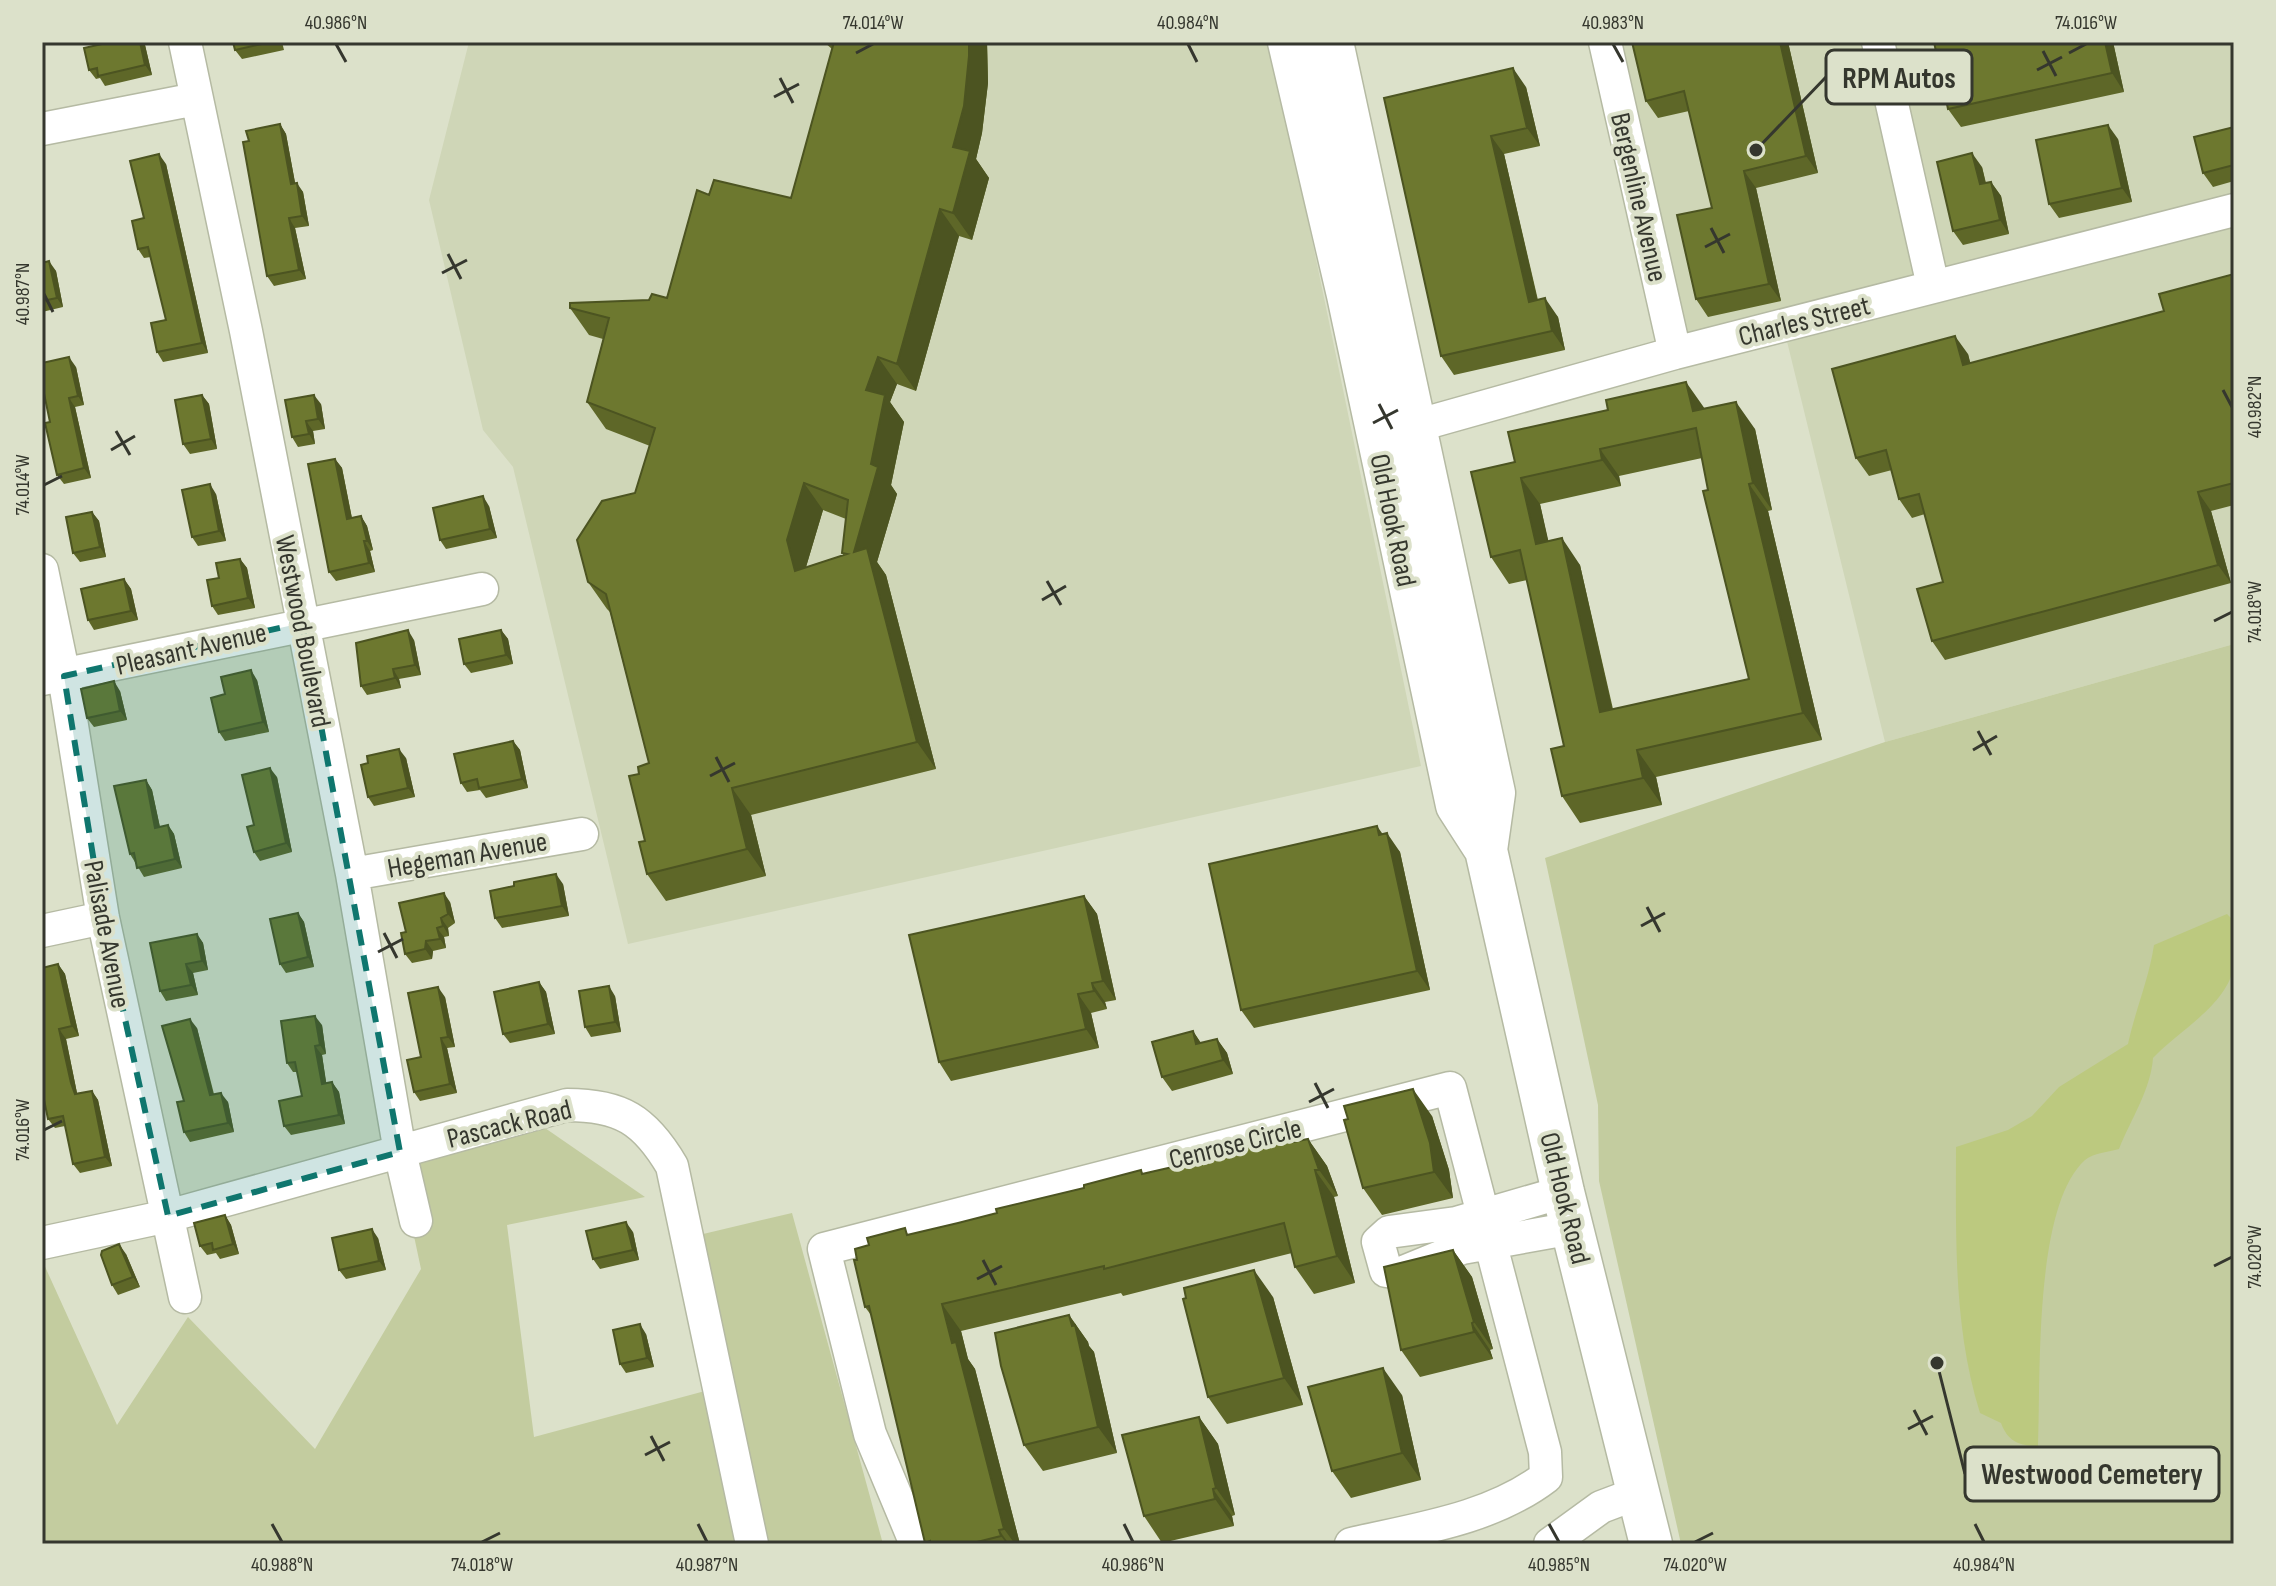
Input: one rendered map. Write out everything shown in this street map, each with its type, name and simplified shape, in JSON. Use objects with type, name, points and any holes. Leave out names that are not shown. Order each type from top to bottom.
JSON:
[{"type":"main road","name":"Old Hook Road","points":[[1289,42],[1348,295],[1457,805],[1486,850],[1568,1210],[1651,1544]]},
{"type":"main road","name":"Old Hook Road","points":[[1332,42],[1494,793],[1486,850]]},
{"type":"street","name":"Westwood Boulevard","points":[[185,42],[246,331],[352,874],[400,1152],[416,1221]]},
{"type":"street","name":"Bergenline Avenue","points":[[1605,42],[1675,353]]},
{"type":"street","points":[[1878,42],[1933,286]]},
{"type":"street","points":[[42,129],[196,99]]},
{"type":"street","name":"Charles Street","points":[[1376,436],[1675,353],[2234,210]]},
{"type":"street","name":"Palisade Avenue","points":[[42,570],[53,678],[185,1297]]},
{"type":"street","name":"Pleasant Avenue","points":[[53,678],[302,623],[482,589]]},
{"type":"street","name":"Hegeman Avenue","points":[[352,874],[582,834]]},
{"type":"street","points":[[42,931],[103,918]]},
{"type":"street","name":"Cenrose Circle","points":[[916,1544],[870,1434],[824,1249],[1450,1088],[1545,1452],[1546,1477],[1518,1498],[1436,1535],[1351,1544]]},
{"type":"street","name":"Pascack Road","points":[[42,1243],[168,1216],[567,1105],[600,1105],[630,1117],[655,1137],[672,1166],[752,1544]]},
{"type":"street","points":[[1487,1229],[1568,1210]]},
{"type":"street","points":[[1550,1544],[1601,1507],[1638,1493]]},
{"type":"highlighted area","points":[[302,623],[400,1152],[168,1216],[103,918],[64,676]]},
{"type":"shaded area","points":[[469,42],[1271,42],[1421,766],[628,944],[513,467],[483,430],[429,200]]},
{"type":"shaded area","points":[[1601,42],[2234,42],[2234,644],[1885,742],[1782,321],[1670,350]]},
{"type":"shaded area","points":[[2234,644],[2234,1544],[1681,1544],[1599,1181],[1598,1105],[1545,858],[1885,742]]},
{"type":"shaded area","points":[[2227,914],[2234,921],[2235,960],[2222,993],[2153,1058],[2145,1093],[2119,1149],[2085,1160],[2068,1183],[2056,1215],[2043,1296],[2038,1446],[2020,1444],[2007,1435],[2001,1423],[1980,1413],[1971,1380],[1958,1281],[1956,1147],[2008,1130],[2032,1116],[2059,1087],[2128,1044],[2154,945]]},
{"type":"shaded area","points":[[545,1128],[645,1197],[507,1225],[534,1437],[731,1384],[699,1235],[792,1213],[883,1544],[42,1544],[42,1260],[117,1425],[188,1317],[315,1449],[421,1269],[397,1156]]},
{"type":"building","points":[[111,42],[140,42],[145,65],[98,76],[97,68],[89,70],[84,48]]},
{"type":"building","points":[[233,42],[271,42],[235,50]]},
{"type":"building","points":[[834,42],[969,42],[964,106],[953,147],[970,151],[953,213],[940,209],[897,364],[878,357],[866,390],[885,395],[871,464],[878,467],[854,552],[867,548],[917,742],[732,788],[747,849],[647,874],[639,842],[645,841],[629,776],[639,774],[638,767],[649,763],[606,594],[588,582],[577,540],[602,501],[635,493],[655,428],[587,402],[609,318],[570,308],[570,303],[649,300],[652,294],[667,298],[697,190],[709,195],[714,180],[791,198]],"holes":[[[804,483],[848,500],[842,553],[847,554],[795,571],[787,540]]]},
{"type":"building","points":[[1632,42],[1780,42],[1806,156],[1744,171],[1769,284],[1696,299],[1677,215],[1712,208],[1684,91],[1646,101]]},
{"type":"building","points":[[1934,42],[2105,42],[2112,73],[1948,109]]},
{"type":"building","points":[[1513,68],[1527,128],[1491,136],[1529,302],[1545,298],[1552,331],[1441,356],[1384,98]]},
{"type":"building","points":[[280,124],[291,184],[297,183],[302,216],[289,218],[299,270],[267,276],[243,142],[249,141],[246,131]]},
{"type":"building","points":[[2108,125],[2122,188],[2049,204],[2036,140]]},
{"type":"building","points":[[2234,127],[2234,165],[2203,173],[2194,137]]},
{"type":"building","points":[[1972,153],[1980,184],[1991,182],[2000,220],[1953,231],[1937,162]]},
{"type":"building","points":[[159,154],[202,343],[157,352],[151,323],[166,320],[148,247],[138,249],[132,221],[144,218],[130,161]]},
{"type":"building","points":[[49,261],[57,298],[42,301],[42,263]]},
{"type":"building","points":[[2234,274],[2234,483],[2198,492],[2218,565],[1932,641],[1917,589],[1943,582],[1919,494],[1899,499],[1886,450],[1856,458],[1832,369],[1955,336],[1963,365],[2164,311],[2159,294]]},
{"type":"building","points":[[69,357],[78,396],[69,398],[84,468],[57,475],[45,423],[50,422],[42,384],[42,363]]},
{"type":"building","points":[[1686,382],[1693,411],[1736,402],[1753,483],[1749,484],[1803,713],[1637,750],[1643,778],[1562,796],[1551,749],[1564,746],[1520,550],[1491,557],[1471,472],[1515,462],[1508,432],[1608,410],[1606,400]],"holes":[[[1696,428],[1708,490],[1703,491],[1749,679],[1600,712],[1562,538],[1536,544],[1521,478],[1602,460],[1600,449]]]},
{"type":"building","points":[[202,395],[211,439],[183,444],[175,400]]},
{"type":"building","points":[[314,395],[318,419],[306,421],[309,434],[292,437],[285,400]]},
{"type":"building","points":[[335,459],[347,519],[361,516],[369,563],[329,572],[308,464]]},
{"type":"building","points":[[210,484],[219,531],[192,537],[182,490]]},
{"type":"building","points":[[483,496],[490,529],[440,540],[433,508]]},
{"type":"building","points":[[92,512],[100,547],[73,553],[66,517]]},
{"type":"building","points":[[240,559],[248,598],[212,606],[207,580],[219,578],[216,563]]},
{"type":"building","points":[[124,579],[131,611],[88,620],[81,589]]},
{"type":"building","points":[[408,630],[415,665],[393,669],[395,678],[361,686],[356,643]]},
{"type":"building","points":[[501,630],[506,655],[464,664],[459,639]]},
{"type":"building","points":[[251,670],[263,722],[219,732],[211,698],[225,694],[221,677]]},
{"type":"building","points":[[114,681],[120,711],[87,718],[81,689]]},
{"type":"building","points":[[513,741],[522,779],[479,788],[477,779],[461,783],[454,754]]},
{"type":"building","points":[[399,749],[408,788],[368,797],[361,765],[368,763],[367,756]]},
{"type":"building","points":[[270,768],[286,843],[254,852],[247,827],[254,825],[242,775]]},
{"type":"building","points":[[146,780],[155,828],[168,825],[175,859],[137,868],[134,853],[130,854],[114,786]]},
{"type":"building","points":[[1377,826],[1379,835],[1387,833],[1417,971],[1241,1010],[1209,864]]},
{"type":"building","points":[[556,874],[562,906],[495,918],[490,891],[514,886],[514,882]]},
{"type":"building","points":[[444,893],[448,914],[441,918],[443,926],[437,928],[440,939],[426,941],[425,949],[405,954],[401,933],[406,932],[399,903]]},
{"type":"building","points":[[1084,896],[1103,981],[1092,983],[1094,991],[1078,994],[1086,1029],[939,1062],[909,935]]},
{"type":"building","points":[[298,913],[308,957],[280,964],[270,919]]},
{"type":"building","points":[[197,934],[202,961],[186,964],[191,985],[160,991],[150,943]]},
{"type":"building","points":[[58,964],[72,1026],[59,1029],[71,1083],[75,1094],[92,1091],[105,1157],[73,1164],[63,1116],[48,1119],[42,1090],[42,968]]},
{"type":"building","points":[[539,982],[548,1024],[503,1034],[494,992]]},
{"type":"building","points":[[609,986],[615,1022],[585,1027],[579,991]]},
{"type":"building","points":[[438,987],[448,1037],[441,1038],[450,1084],[414,1092],[407,1060],[421,1057],[408,993]]},
{"type":"building","points":[[315,1016],[320,1045],[315,1046],[322,1084],[332,1082],[339,1115],[284,1126],[279,1101],[302,1096],[295,1062],[287,1063],[281,1021]]},
{"type":"building","points":[[190,1019],[210,1095],[221,1093],[228,1123],[184,1132],[177,1102],[184,1101],[162,1026]]},
{"type":"building","points":[[1193,1031],[1196,1044],[1217,1039],[1223,1060],[1162,1077],[1152,1042]]},
{"type":"building","points":[[1413,1089],[1430,1143],[1434,1172],[1363,1188],[1344,1120],[1348,1119],[1344,1106]]},
{"type":"building","points":[[1291,1134],[1293,1142],[1308,1139],[1319,1170],[1315,1170],[1337,1256],[1295,1267],[1284,1223],[1104,1269],[1104,1266],[942,1304],[952,1343],[956,1342],[1004,1529],[999,1530],[1001,1536],[969,1544],[925,1543],[869,1306],[865,1307],[854,1260],[857,1260],[855,1249],[869,1245],[867,1238],[905,1228],[907,1235],[958,1223],[997,1213],[996,1209],[1084,1188],[1084,1185],[1141,1170],[1142,1174],[1190,1163]]},
{"type":"building","points":[[225,1215],[233,1244],[213,1250],[212,1243],[200,1246],[194,1223]]},
{"type":"building","points":[[626,1222],[633,1250],[593,1259],[586,1231]]},
{"type":"building","points":[[372,1229],[379,1261],[339,1270],[332,1238]]},
{"type":"building","points":[[119,1244],[133,1277],[112,1285],[101,1255],[102,1251]]},
{"type":"building","points":[[1453,1250],[1474,1322],[1474,1332],[1401,1350],[1384,1267]]},
{"type":"building","points":[[1254,1270],[1284,1378],[1208,1397],[1183,1299],[1186,1298],[1184,1288]]},
{"type":"building","points":[[1069,1315],[1072,1326],[1075,1325],[1098,1427],[1024,1445],[1001,1366],[995,1333]]},
{"type":"building","points":[[640,1324],[647,1358],[620,1364],[613,1330]]},
{"type":"building","points":[[1383,1368],[1402,1453],[1332,1471],[1308,1387]]},
{"type":"building","points":[[1199,1417],[1216,1488],[1213,1489],[1215,1499],[1144,1516],[1122,1435]]},
{"type":"place","name":"RPM Autos","points":[[1756,150]]},
{"type":"place","name":"Westwood Cemetery","points":[[1937,1363]]}]
